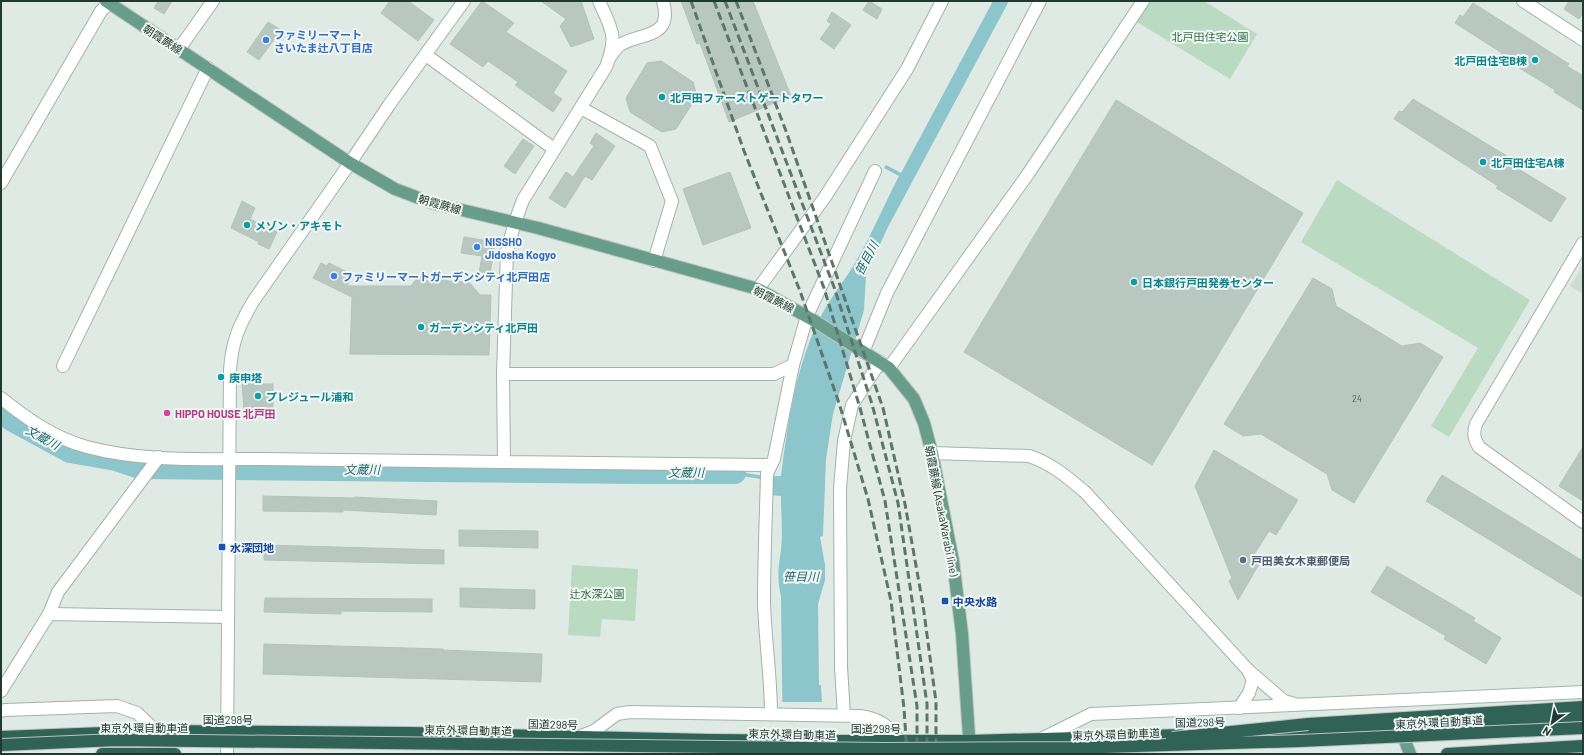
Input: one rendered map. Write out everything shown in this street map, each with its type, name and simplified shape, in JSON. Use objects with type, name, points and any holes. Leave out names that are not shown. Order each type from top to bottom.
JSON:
[{"type":"highway","points":[[1072,748],[1308,724],[1583,707]]},
{"type":"highway","name":"国道298号","points":[[1,737],[156,731],[411,733],[834,741],[969,741],[1402,730],[1583,718]]},
{"type":"highway","name":"東京外環自動車道","points":[[1,745],[125,740],[884,749],[1072,748],[1308,741],[1583,728]]},
{"type":"highway","points":[[1447,754],[1583,746]]},
{"type":"highway","points":[[102,754],[175,754]]},
{"type":"main road","name":"朝霞蕨線","points":[[107,3],[208,68],[350,163],[395,189],[409,195],[498,219],[515,222],[758,289],[810,318]]},
{"type":"main road","name":"朝霞蕨線 (AsakaWarabi line)","points":[[810,318],[885,365],[914,399],[924,423],[932,453],[953,561],[962,634],[970,754]]},
{"type":"main road","points":[[1402,730],[1410,754]]},
{"type":"street","points":[[179,49],[213,1]]},
{"type":"street","points":[[227,754],[229,466],[232,347],[242,320],[389,104],[464,1]]},
{"type":"street","points":[[504,462],[503,374],[508,251],[515,222],[523,200],[606,67],[610,57],[614,37],[599,1]]},
{"type":"street","points":[[610,57],[620,45],[647,36],[658,30],[662,25],[665,15],[663,1]]},
{"type":"street","points":[[758,289],[825,197],[831,184],[907,69],[942,1]]},
{"type":"street","points":[[859,349],[886,293],[1040,1]]},
{"type":"street","points":[[839,715],[841,667],[840,488],[844,441],[852,405],[885,365],[1028,174],[1143,1]]},
{"type":"street","points":[[1523,1],[1583,40]]},
{"type":"street","points":[[1,183],[107,3]]},
{"type":"street","points":[[426,55],[554,149]]},
{"type":"street","points":[[63,366],[208,68]]},
{"type":"street","points":[[581,108],[650,146],[672,201],[654,261]]},
{"type":"street","points":[[774,714],[767,661],[764,602],[767,473],[774,460],[793,365],[810,318],[875,171]]},
{"type":"street","points":[[1583,243],[1476,424],[1474,432],[1474,439],[1479,448],[1583,522]]},
{"type":"street","points":[[503,374],[774,374],[793,365]]},
{"type":"street","points":[[1,398],[23,416],[58,437],[86,447],[118,453],[229,466],[504,462],[771,465]]},
{"type":"street","points":[[932,453],[1029,456],[1043,460],[1060,471],[1085,492],[1248,670],[1284,701],[1300,705]]},
{"type":"street","points":[[1,691],[49,614],[58,592],[159,457]]},
{"type":"street","points":[[49,614],[228,617]]},
{"type":"street","points":[[1239,708],[1249,693],[1253,680],[1248,670]]},
{"type":"street","points":[[1040,739],[1091,714],[1583,692]]},
{"type":"street","points":[[2,710],[117,706],[137,713],[156,731]]},
{"type":"street","points":[[577,737],[594,731],[617,714],[630,712],[839,715],[872,717],[893,730],[900,741]]},
{"type":"shaded area","points":[[1583,265],[1583,294],[1570,286]]},
{"type":"green space","name":"北戸田住宅公園","points":[[1150,1],[1204,1],[1257,34],[1230,79],[1137,22]]},
{"type":"green space","points":[[1337,180],[1530,300],[1449,437],[1431,426],[1478,348],[1301,242]]},
{"type":"green space","name":"辻水深公園","points":[[572,565],[638,569],[635,621],[602,619],[600,637],[568,635]]},
{"type":"water","name":"笹目川","points":[[993,1],[1009,1],[888,227],[866,275],[864,310],[833,414],[826,459],[823,536],[820,537],[825,565],[825,580],[818,604],[819,685],[821,685],[825,754],[783,754],[781,597],[778,574],[782,537],[781,496],[770,495],[772,476],[781,476],[790,414],[799,373],[813,333],[822,314],[857,260],[899,176],[884,168],[886,165],[901,173]]},
{"type":"pier","points":[[780,702],[824,702],[827,754],[781,754]]},
{"type":"building","points":[[158,1],[172,1],[164,14],[154,8]]},
{"type":"building","points":[[390,1],[408,1],[434,20],[418,41],[381,13]]},
{"type":"building","points":[[482,1],[514,23],[506,32],[567,71],[553,93],[562,99],[553,112],[515,85],[518,82],[488,61],[483,67],[450,44]]},
{"type":"building","points":[[541,1],[581,1],[594,39],[571,47],[560,26],[566,19]]},
{"type":"building","points":[[681,1],[753,1],[791,96],[729,122],[700,43],[697,44]]},
{"type":"building","points":[[869,1],[882,9],[877,19],[863,10]]},
{"type":"building","points":[[1569,1],[1583,1],[1583,13],[1579,19],[1564,9]]},
{"type":"building","name":"北戸田住宅B棟","points":[[1473,3],[1569,64],[1567,66],[1583,76],[1583,110],[1554,92],[1555,90],[1500,56],[1502,53],[1455,23],[1460,15],[1463,17]]},
{"type":"building","points":[[832,12],[851,25],[834,49],[820,39],[831,24],[827,21]]},
{"type":"building","points":[[268,22],[281,30],[259,60],[247,52]]},
{"type":"building","name":"北戸田ファーストゲートタワー","points":[[661,61],[693,82],[697,96],[676,129],[662,132],[630,112],[626,98],[647,63]]},
{"type":"building","name":"北戸田住宅A棟","points":[[1413,99],[1510,158],[1507,162],[1566,198],[1551,222],[1496,188],[1498,186],[1394,119],[1399,111],[1402,112]]},
{"type":"building","name":"日本銀行戸田発券センター","points":[[1116,100],[1303,213],[1152,465],[964,352]]},
{"type":"building","points":[[596,133],[615,146],[592,180],[585,176],[565,208],[549,198],[566,172],[573,177],[594,146],[590,143]]},
{"type":"building","points":[[523,139],[534,146],[515,174],[504,166]]},
{"type":"building","points":[[730,172],[751,228],[703,245],[683,189]]},
{"type":"building","name":"メゾン・アキモト","points":[[242,201],[255,208],[250,219],[277,232],[269,249],[258,244],[259,242],[231,228]]},
{"type":"building","points":[[464,237],[495,242],[490,274],[479,273],[482,256],[461,253]]},
{"type":"building","name":"ガーデンシティ北戸田","points":[[321,263],[327,266],[329,263],[353,275],[347,286],[411,286],[417,278],[429,274],[439,275],[448,281],[469,282],[480,295],[491,295],[489,355],[350,354],[352,297],[313,278]]},
{"type":"building","points":[[1313,278],[1332,289],[1336,306],[1402,346],[1420,343],[1443,357],[1354,503],[1332,490],[1327,474],[1261,434],[1243,436],[1224,424]]},
{"type":"building","name":"プレジュール浦和","points":[[242,384],[273,384],[273,408],[260,411],[260,409],[244,409]]},
{"type":"building","points":[[1583,447],[1583,501],[1559,486]]},
{"type":"building","points":[[1214,450],[1298,500],[1276,535],[1269,531],[1253,556],[1261,561],[1238,600],[1229,581],[1232,578],[1195,486]]},
{"type":"building","points":[[1442,475],[1583,561],[1583,597],[1426,501]]},
{"type":"building","points":[[263,496],[355,497],[437,501],[436,515],[343,510],[343,512],[263,511]]},
{"type":"building","points":[[459,530],[538,531],[538,548],[459,546]]},
{"type":"building","points":[[264,545],[444,550],[444,564],[264,560]]},
{"type":"building","points":[[1387,566],[1475,618],[1473,621],[1501,638],[1486,664],[1444,639],[1446,636],[1371,592]]},
{"type":"building","points":[[460,588],[535,590],[535,609],[460,607]]},
{"type":"building","points":[[265,598],[432,599],[432,612],[341,611],[341,614],[264,612]]},
{"type":"building","points":[[264,644],[443,649],[542,654],[541,682],[263,674]]},
{"type":"waterway","name":"文蔵川","points":[[1,411],[11,420],[70,452],[116,460],[140,468],[735,473]]},
{"type":"waterway","points":[[735,473],[765,478]]},
{"type":"railway","points":[[691,1],[744,151],[800,291],[839,403],[868,499],[891,601],[904,708],[907,754]]},
{"type":"railway","points":[[714,1],[824,288],[860,408],[885,501],[917,706],[917,754]]},
{"type":"railway","points":[[725,1],[834,287],[872,404],[898,503],[927,704],[927,754]]},
{"type":"railway","points":[[736,1],[786,131],[883,408],[905,504],[923,605],[936,702],[936,754]]},
{"type":"place","name":"ファミリーマート さいたま辻八丁目店","points":[[266,40]]},
{"type":"place","name":"北戸田住宅B棟","points":[[1535,60]]},
{"type":"place","name":"北戸田ファーストゲートタワー","points":[[662,97]]},
{"type":"place","name":"北戸田住宅A棟","points":[[1483,162]]},
{"type":"place","name":"メゾン・アキモト","points":[[247,225]]},
{"type":"place","name":"NISSHO Jidosha Kogyo","points":[[477,247]]},
{"type":"place","name":"ファミリーマートガーデンシティ北戸田店","points":[[334,276]]},
{"type":"place","name":"日本銀行戸田発券センター","points":[[1134,282]]},
{"type":"place","name":"ガーデンシティ北戸田","points":[[421,327]]},
{"type":"place","name":"庚申塔","points":[[221,377]]},
{"type":"place","name":"プレジュール浦和","points":[[258,396]]},
{"type":"place","name":"HIPPO HOUSE 北戸田","points":[[167,413]]},
{"type":"place","name":"水深団地","points":[[222,547]]},
{"type":"place","name":"戸田美女木東郵便局","points":[[1243,560]]},
{"type":"place","name":"中央水路","points":[[945,601]]}]
